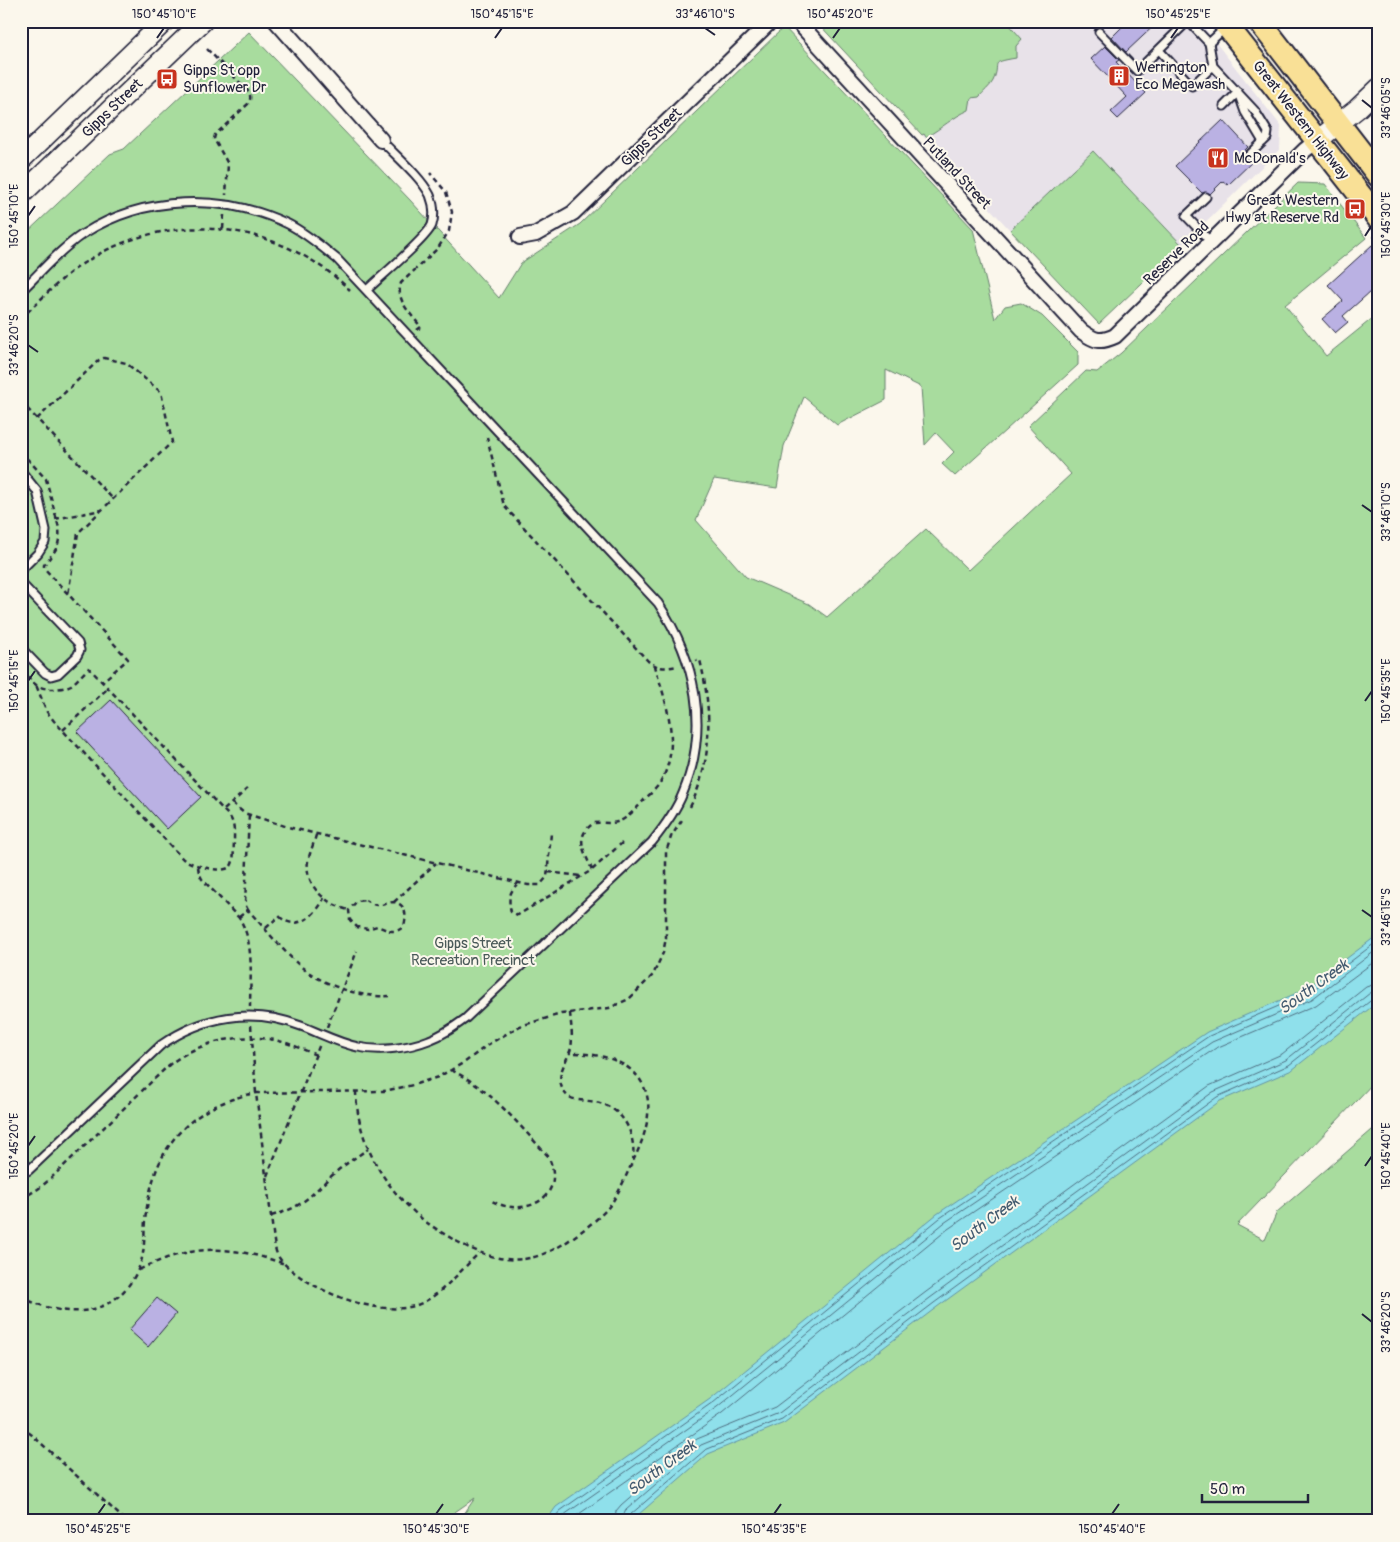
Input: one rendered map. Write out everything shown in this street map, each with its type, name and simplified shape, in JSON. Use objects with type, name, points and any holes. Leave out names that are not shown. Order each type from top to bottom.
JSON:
[{"type":"highway","name":"Great Western Highway","points":[[1258,21],[1379,176]]},
{"type":"highway","name":"Great Western Highway","points":[[1225,24],[1379,220]]},
{"type":"main road","name":"Gipps Street","points":[[21,160],[165,21]]},
{"type":"main road","name":"Gipps Street","points":[[21,195],[203,21]]},
{"type":"main road","points":[[1318,140],[1357,109],[1379,88]]},
{"type":"street","points":[[276,21],[381,140]]},
{"type":"street","name":"Gipps Street","points":[[520,237],[536,234],[573,213],[772,21]]},
{"type":"street","name":"Putland Street","points":[[797,21],[1082,331],[1091,338],[1098,340]]},
{"type":"street","name":"Reserve Road","points":[[1098,340],[1105,341],[1115,336],[1210,242],[1318,140]]},
{"type":"lane","points":[[1099,32],[1137,71],[1188,21],[1209,43],[1213,66],[1238,92],[1245,112],[1263,142],[1250,155]]},
{"type":"lane","points":[[1209,43],[1225,24]]},
{"type":"lane","points":[[1159,50],[1192,86],[1213,66]]},
{"type":"lane","points":[[1224,106],[1238,92]]},
{"type":"lane","points":[[367,290],[423,237],[431,226],[435,211],[430,195],[418,179],[381,140]]},
{"type":"lane","points":[[1206,198],[1186,216],[1210,242]]},
{"type":"lane","points":[[21,291],[83,234],[105,222],[150,206],[197,202],[225,204],[260,213],[288,224],[315,241],[337,259],[367,290],[645,588],[670,620],[688,663],[694,683],[697,732],[694,754],[683,794],[674,811],[652,842],[465,1019],[447,1032],[430,1040],[412,1045],[375,1049],[358,1047],[277,1018],[251,1015],[209,1021],[175,1036],[161,1045],[29,1170],[21,1174]]},
{"type":"lane","points":[[21,471],[38,491],[46,530],[45,542],[38,554],[21,570]]},
{"type":"lane","points":[[21,583],[78,643],[80,650],[77,656],[58,674],[51,676],[45,673],[21,648]]},
{"type":"path","points":[[207,49],[251,96],[248,104],[214,135],[214,139],[228,164],[222,229]]},
{"type":"path","points":[[410,337],[421,327],[399,297],[401,283],[446,239],[452,221],[452,212],[446,192],[430,173]]},
{"type":"path","points":[[21,318],[74,269],[102,252],[118,244],[156,232],[175,229],[222,229],[248,234],[286,246],[322,267],[351,291]]},
{"type":"path","points":[[37,419],[99,360],[104,358],[126,363],[161,392],[172,442],[78,533],[68,595]]},
{"type":"path","points":[[21,402],[113,499]]},
{"type":"path","points":[[483,432],[488,438],[504,506],[648,661],[655,666],[670,668],[700,660],[708,696],[708,740],[703,771],[695,796],[687,812]]},
{"type":"path","points":[[21,452],[46,479],[57,519],[60,536],[58,545],[54,554],[44,565],[44,568],[128,659],[102,682]]},
{"type":"path","points":[[44,521],[102,510]]},
{"type":"path","points":[[592,870],[583,848],[583,834],[594,823],[622,820],[641,804],[658,785],[667,765],[671,738],[670,721],[664,692],[655,666]]},
{"type":"path","points":[[21,669],[42,688],[61,688],[72,684],[89,668],[224,810],[233,822],[233,861],[230,867],[225,870],[198,867],[184,859],[47,712],[36,684]]},
{"type":"path","points":[[63,730],[108,688]]},
{"type":"path","points":[[224,810],[247,789]]},
{"type":"path","points":[[232,803],[249,814],[316,835],[528,885],[540,885],[544,882],[547,872],[551,833]]},
{"type":"path","points":[[249,814],[245,904],[248,910],[299,965],[309,973],[360,995],[389,996]]},
{"type":"path","points":[[21,1297],[43,1307],[69,1311],[94,1309],[104,1306],[115,1299],[132,1281],[142,1259],[145,1219],[152,1184],[163,1154],[184,1128],[201,1114],[221,1103],[238,1096],[256,1093],[384,1091],[398,1089],[426,1081],[451,1070],[520,1026],[549,1017],[598,1011],[620,1005],[637,992],[653,975],[663,953],[666,938],[666,852],[672,837],[683,819]]},
{"type":"path","points":[[316,835],[307,869],[314,888],[324,898],[337,906],[349,910]]},
{"type":"path","points":[[518,883],[508,898],[511,912],[514,915],[518,915],[592,870],[622,843]]},
{"type":"path","points":[[394,902],[404,909],[406,914],[404,926],[396,931],[389,931],[378,926],[368,929],[357,928],[350,920],[349,910],[357,901],[365,900],[375,905],[394,902],[436,863]]},
{"type":"path","points":[[198,867],[198,873],[202,879],[244,925],[249,945],[256,1093],[271,1216],[276,1251],[279,1258],[311,1283],[338,1296],[367,1306],[392,1309],[415,1306],[435,1295],[479,1253]]},
{"type":"path","points":[[547,872],[581,877]]},
{"type":"path","points":[[265,928],[279,916],[287,922],[301,922],[308,919],[318,910],[324,898]]},
{"type":"path","points":[[239,918],[248,910]]},
{"type":"path","points":[[266,1177],[358,950]]},
{"type":"path","points":[[570,1013],[571,1042],[569,1053],[560,1075],[561,1087],[574,1100],[594,1101],[609,1107],[627,1122],[633,1140],[632,1163]]},
{"type":"path","points":[[21,1199],[38,1189],[48,1180],[177,1058],[191,1051],[218,1041],[252,1038],[277,1040],[316,1055]]},
{"type":"path","points":[[356,1091],[359,1121],[368,1149],[380,1172],[407,1205],[436,1229],[479,1253],[501,1259],[523,1259],[542,1255],[566,1242],[606,1210],[614,1199],[639,1149],[648,1100],[643,1084],[630,1069],[613,1060],[590,1054],[569,1053]]},
{"type":"path","points":[[451,1070],[474,1082],[494,1099],[548,1156],[553,1166],[554,1178],[552,1188],[537,1203],[518,1208],[498,1204],[490,1200]]},
{"type":"path","points":[[271,1216],[300,1205],[341,1168],[368,1149]]},
{"type":"path","points":[[138,1270],[167,1257],[208,1249],[237,1251],[286,1265]]},
{"type":"path","points":[[21,1427],[126,1521]]},
{"type":"shaded area","points":[[1006,21],[1199,21],[1281,126],[1280,149],[1182,245],[1093,151],[1010,230],[922,135],[1022,39]]},
{"type":"green space","points":[[816,21],[1006,21],[1022,39],[1016,46],[1016,58],[998,62],[992,83],[979,97],[971,98],[969,110],[926,137],[924,134],[922,135]]},
{"type":"green space","name":"Gipps Street Recreation Precinct","points":[[784,27],[973,229],[995,319],[1005,306],[1021,303],[1042,316],[1078,352],[1078,365],[955,476],[942,464],[954,452],[936,433],[925,445],[921,387],[886,370],[886,400],[837,425],[804,397],[784,446],[777,488],[714,479],[696,520],[746,577],[809,604],[827,617],[926,529],[968,570],[1071,474],[1028,426],[1086,371],[1097,372],[1121,353],[1298,183],[1325,184],[1366,238],[1285,305],[1326,356],[1379,313],[1379,1077],[1237,1225],[1265,1240],[1277,1212],[1379,1124],[1379,1521],[459,1521],[475,1498],[442,1521],[21,1521],[21,238],[110,154],[124,149],[249,32],[410,200],[499,298],[521,263],[580,224]]},
{"type":"green space","points":[[1093,151],[1182,245],[1099,324],[1010,230]]},
{"type":"water","name":"South Creek","points":[[1379,934],[1379,1001],[1292,1070],[1220,1101],[937,1307],[784,1423],[708,1454],[631,1521],[546,1521],[556,1507],[710,1399],[937,1214],[1207,1032],[1306,989]]},
{"type":"building","points":[[1128,21],[1159,21],[1126,52],[1112,37]]},
{"type":"building","name":"Werrington Eco Megawash","points":[[1105,46],[1119,60],[1116,62],[1146,93],[1118,119],[1111,112],[1127,97],[1091,59]]},
{"type":"building","name":"McDonald's","points":[[1223,120],[1248,147],[1245,150],[1245,158],[1254,160],[1228,185],[1223,181],[1210,194],[1202,193],[1175,166]]},
{"type":"building","points":[[1372,245],[1379,252],[1379,284],[1343,316],[1348,322],[1335,333],[1322,319],[1343,301],[1328,285]]},
{"type":"building","points":[[111,700],[201,797],[167,829],[77,732]]},
{"type":"building","points":[[157,1298],[176,1314],[148,1347],[129,1330]]},
{"type":"place","name":"Werrington Eco Megawash","points":[[1119,76]]},
{"type":"place","name":"Gipps St opp Sunflower Dr","points":[[167,79]]},
{"type":"place","name":"McDonald's","points":[[1218,158]]},
{"type":"place","name":"Great Western Hwy at Reserve Rd","points":[[1355,209]]}]
